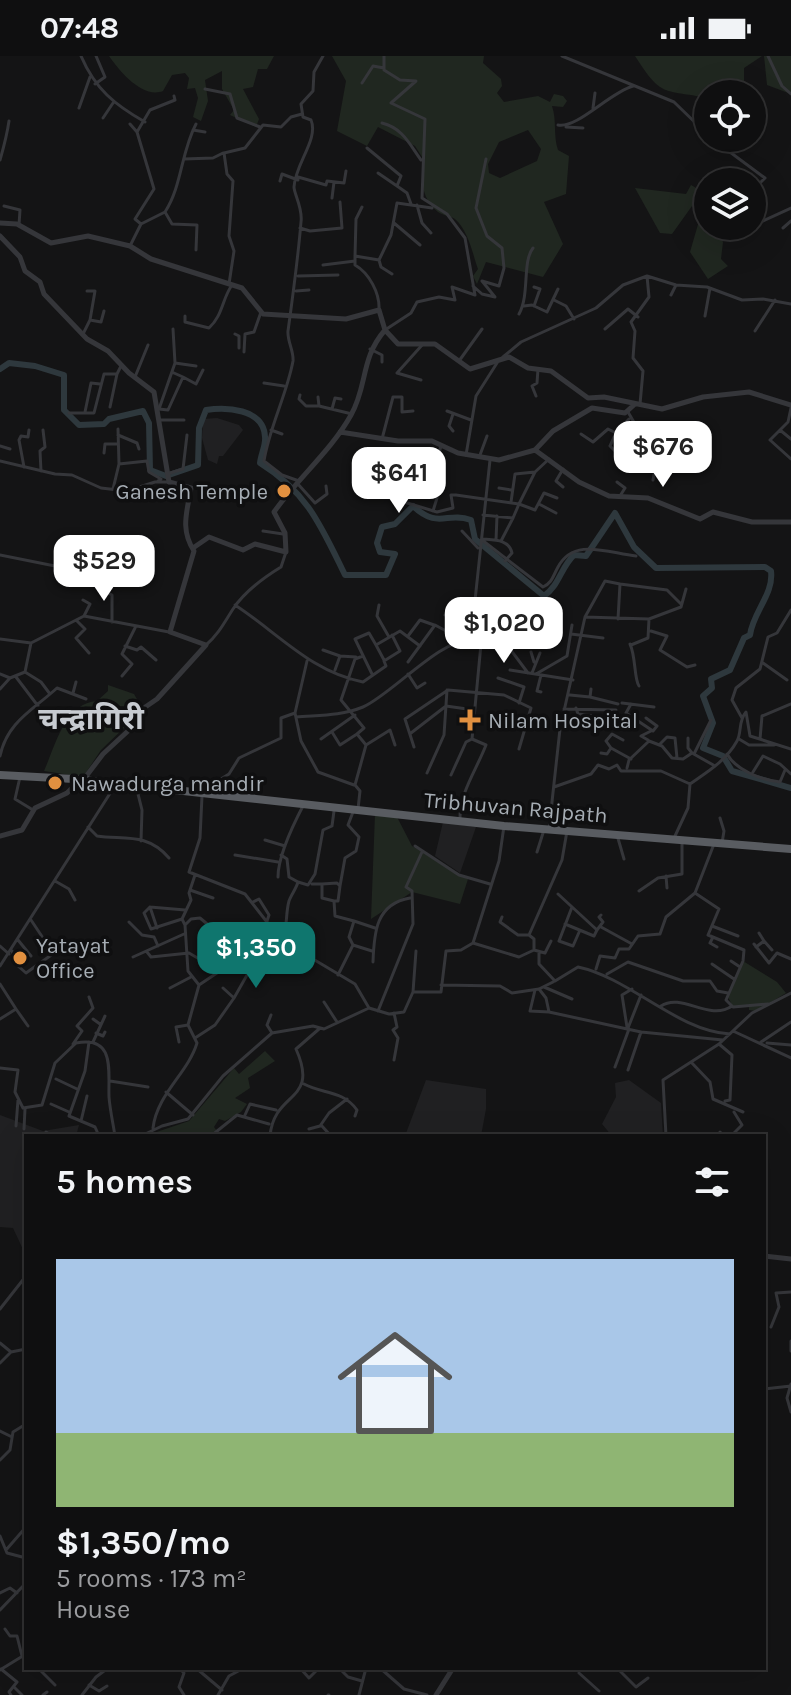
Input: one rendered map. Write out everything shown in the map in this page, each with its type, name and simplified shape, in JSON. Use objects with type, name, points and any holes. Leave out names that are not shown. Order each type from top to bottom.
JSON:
[{"type":"highway","name":"Tribhuvan Rajpath","points":[[0,772],[356,809]]},
{"type":"highway","name":"Tribhuvan Rajpath","points":[[0,772],[20,777],[79,780]]},
{"type":"highway","points":[[0,772],[57,779]]},
{"type":"highway","name":"Tribhuvan Rajpath","points":[[304,803],[504,826],[790,851]]},
{"type":"street","points":[[88,56],[82,57],[95,84],[113,103],[145,122]]},
{"type":"street","points":[[95,84],[105,77],[96,56]]},
{"type":"street","points":[[302,114],[302,101],[311,96],[314,72],[323,56]]},
{"type":"street","points":[[384,56],[384,68]]},
{"type":"street","points":[[562,56],[674,102],[694,122]]},
{"type":"street","points":[[768,56],[782,86],[791,94]]},
{"type":"street","points":[[362,83],[373,66],[384,68],[400,80],[416,81],[391,103],[425,119],[428,127],[421,160],[422,198],[433,208]]},
{"type":"street","points":[[79,108],[90,77]]},
{"type":"street","points":[[566,127],[633,86]]},
{"type":"street","points":[[205,89],[230,94],[237,118],[260,127],[282,127],[291,117],[302,114],[311,120],[314,134],[300,158],[294,186],[301,200],[298,276],[288,334],[293,359],[264,461],[298,483],[315,503],[327,494],[326,486]]},
{"type":"street","points":[[593,108],[595,93]]},
{"type":"street","points":[[137,132],[150,110],[175,100],[174,96]]},
{"type":"street","points":[[103,118],[113,103]]},
{"type":"street","points":[[0,160],[9,135],[9,121]]},
{"type":"street","points":[[382,123],[397,129],[412,143],[421,160]]},
{"type":"street","points":[[130,124],[137,132],[154,189],[136,214],[135,219],[141,224]]},
{"type":"street","points":[[130,246],[141,224],[165,212],[172,201],[196,124]]},
{"type":"street","points":[[558,125],[583,128]]},
{"type":"street","points":[[184,159],[213,158],[245,148],[260,127]]},
{"type":"street","points":[[193,130],[205,132]]},
{"type":"street","points":[[367,148],[401,176],[397,186]]},
{"type":"street","points":[[729,152],[751,168]]},
{"type":"street","points":[[185,316],[185,322],[209,328],[220,316],[231,285],[234,251],[229,236],[233,181],[227,174],[224,153]]},
{"type":"street","points":[[473,286],[493,298],[495,294],[482,281],[499,286],[503,279],[502,248],[487,236],[476,208],[486,159]]},
{"type":"street","points":[[280,181],[282,174],[324,185],[327,181],[344,183],[346,171]]},
{"type":"street","points":[[378,173],[407,193],[422,223],[431,233]]},
{"type":"street","points":[[332,198],[334,182]]},
{"type":"street","points":[[300,228],[310,231],[341,229],[340,202]]},
{"type":"street","points":[[0,836],[22,830],[33,810],[67,793],[128,731],[141,710],[157,699],[217,635],[235,605],[256,583],[281,567],[286,552],[285,535],[274,512],[352,414],[370,349],[385,330],[411,313],[417,302],[439,297],[455,300],[452,287],[474,297],[467,243],[444,212],[433,208],[397,203],[394,223],[379,260],[381,267],[392,274]]},
{"type":"street","points":[[4,206],[20,210],[19,225]]},
{"type":"street","points":[[362,207],[356,219],[355,258],[376,291],[385,330],[398,344],[445,347],[470,369],[497,363]]},
{"type":"street","points":[[766,220],[791,208]]},
{"type":"street","points":[[165,212],[172,224],[197,225],[196,250]]},
{"type":"street","points":[[783,228],[791,221]]},
{"type":"street","points":[[0,223],[19,225],[51,243],[88,236],[130,246],[151,259],[181,265],[231,285],[251,295],[261,312],[254,332]]},
{"type":"street","points":[[394,223],[420,245]]},
{"type":"street","points":[[0,236],[20,257],[25,271],[40,282],[44,294],[83,334],[108,351],[121,366],[154,392],[169,478]]},
{"type":"street","points":[[519,314],[524,306],[526,267],[533,248]]},
{"type":"street","points":[[323,265],[355,258],[379,260]]},
{"type":"street","points":[[298,276],[338,275]]},
{"type":"street","points":[[622,458],[610,449],[616,433],[637,405],[643,371],[633,358],[635,331],[631,325],[650,293],[647,276]]},
{"type":"street","points":[[466,455],[476,396],[497,363],[521,342],[596,308],[630,281],[647,276],[676,285],[710,288],[742,300],[775,300],[791,304]]},
{"type":"street","points":[[671,295],[676,285]]},
{"type":"street","points":[[534,287],[540,289],[534,306]]},
{"type":"street","points":[[705,316],[710,288]]},
{"type":"street","points":[[524,306],[534,306],[547,312],[558,289]]},
{"type":"street","points":[[296,291],[309,290]]},
{"type":"street","points":[[83,334],[90,320],[95,291],[87,291]]},
{"type":"street","points":[[553,300],[566,306],[574,319]]},
{"type":"street","points":[[755,331],[775,300]]},
{"type":"street","points":[[605,329],[628,309],[638,317]]},
{"type":"street","points":[[261,312],[346,319],[379,310]]},
{"type":"street","points":[[90,320],[100,323],[104,311]]},
{"type":"street","points":[[159,409],[175,363],[173,329]]},
{"type":"street","points":[[459,361],[482,329]]},
{"type":"street","points":[[235,334],[242,341],[244,352]]},
{"type":"street","points":[[239,348],[245,334],[261,334]]},
{"type":"street","points":[[421,380],[397,373],[423,344]]},
{"type":"street","points":[[135,377],[148,345]]},
{"type":"street","points":[[370,349],[382,355],[382,362]]},
{"type":"street","points":[[503,357],[538,369],[546,368],[565,378],[588,398],[604,397],[662,409],[703,397],[749,392],[791,407],[788,422],[770,440],[791,459]]},
{"type":"street","points":[[175,363],[196,366]]},
{"type":"street","points":[[110,407],[121,366]]},
{"type":"street","points":[[536,396],[532,386],[537,383],[538,369]]},
{"type":"street","points":[[193,389],[203,370]]},
{"type":"street","points":[[173,372],[196,384]]},
{"type":"street","points":[[69,413],[94,413],[104,374],[117,374]]},
{"type":"street","points":[[159,409],[168,410],[183,377]]},
{"type":"street","points":[[85,412],[91,383],[101,385]]},
{"type":"street","points":[[264,383],[284,386]]},
{"type":"street","points":[[300,395],[299,399],[306,406],[352,414]]},
{"type":"street","points":[[318,397],[319,406]]},
{"type":"street","points":[[382,439],[393,397],[402,397],[403,413],[413,411]]},
{"type":"street","points":[[332,409],[335,398],[341,399]]},
{"type":"street","points":[[339,432],[382,439],[432,441],[466,455],[509,460],[535,450],[553,431],[592,408],[629,415],[660,440],[653,480]]},
{"type":"street","points":[[447,411],[471,420]]},
{"type":"street","points":[[453,414],[449,426],[453,431]]},
{"type":"street","points":[[160,420],[178,423],[184,420]]},
{"type":"street","points":[[113,489],[119,464],[118,429]]},
{"type":"street","points":[[581,434],[593,442],[608,429],[616,433]]},
{"type":"street","points":[[24,467],[19,440],[21,436],[28,437],[29,430]]},
{"type":"street","points":[[41,471],[40,451],[45,447],[43,430]]},
{"type":"street","points":[[271,430],[282,434]]},
{"type":"street","points":[[780,430],[791,439]]},
{"type":"street","points":[[118,435],[137,443],[139,449]]},
{"type":"street","points":[[155,482],[183,469],[187,435]]},
{"type":"street","points":[[480,456],[487,436]]},
{"type":"street","points":[[104,453],[105,444],[118,444]]},
{"type":"street","points":[[0,446],[10,449]]},
{"type":"street","points":[[433,511],[437,498],[431,481],[441,446]]},
{"type":"street","points":[[535,450],[564,468],[579,482],[609,496],[629,500],[648,498],[700,519],[713,512],[752,522],[791,522]]},
{"type":"street","points":[[472,640],[478,547],[482,540],[491,459]]},
{"type":"street","points":[[499,540],[535,472],[549,459]]},
{"type":"street","points":[[0,461],[41,471],[71,474],[98,487],[113,489],[142,489],[161,479],[149,472],[147,461],[119,464]]},
{"type":"street","points":[[563,487],[556,481],[564,468]]},
{"type":"street","points":[[511,503],[515,474],[535,472]]},
{"type":"street","points":[[169,478],[191,488],[184,514],[186,540],[193,548]]},
{"type":"street","points":[[617,482],[625,488],[620,496]]},
{"type":"street","points":[[499,488],[513,490]]},
{"type":"street","points":[[390,489],[415,494]]},
{"type":"street","points":[[404,493],[404,502],[444,512],[453,508],[451,495],[519,504],[535,510],[544,493],[557,498]]},
{"type":"street","points":[[539,504],[556,513]]},
{"type":"street","points":[[483,515],[513,518]]},
{"type":"street","points":[[497,515],[499,540]]},
{"type":"street","points":[[263,531],[285,535]]},
{"type":"street","points":[[462,531],[478,547]]},
{"type":"street","points":[[170,632],[193,548],[209,537],[243,550],[255,544],[286,552]]},
{"type":"street","points":[[482,540],[499,540],[512,549],[505,561]]},
{"type":"street","points":[[482,540],[505,561],[543,587],[551,582],[571,551],[590,549],[636,556]]},
{"type":"street","points":[[0,555],[60,567],[112,595],[112,622]]},
{"type":"street","points":[[537,852],[546,829],[564,709],[570,695],[585,617],[605,581],[667,590],[683,605]]},
{"type":"street","points":[[618,619],[620,584]]},
{"type":"street","points":[[683,605],[686,589]]},
{"type":"street","points":[[0,639],[31,643],[84,616],[90,604],[83,600]]},
{"type":"street","points":[[235,605],[307,661],[363,682],[386,666],[369,633],[355,639],[372,674]]},
{"type":"street","points":[[379,605],[377,616],[400,651],[384,661]]},
{"type":"street","points":[[585,617],[649,619],[683,605]]},
{"type":"street","points":[[459,607],[459,638]]},
{"type":"street","points":[[639,891],[666,876],[682,874],[677,840],[688,808],[690,784],[715,766],[739,739],[742,718],[732,700],[736,688],[755,674],[763,663],[768,637],[774,635],[786,621],[791,610]]},
{"type":"street","points":[[445,615],[457,622]]},
{"type":"street","points":[[84,616],[135,628],[170,632],[206,645]]},
{"type":"street","points":[[408,636],[422,619],[459,638],[481,644],[505,633],[517,635],[529,623]]},
{"type":"street","points":[[639,686],[630,644],[648,638],[651,631],[649,619]]},
{"type":"street","points":[[76,620],[85,629],[76,638],[89,653]]},
{"type":"street","points":[[786,621],[791,623]]},
{"type":"street","points":[[408,662],[435,625]]},
{"type":"street","points":[[534,674],[567,656],[572,625]]},
{"type":"street","points":[[122,676],[134,664],[123,656],[135,628]]},
{"type":"street","points":[[376,645],[400,631],[420,646]]},
{"type":"street","points":[[651,631],[667,636],[660,650],[666,655],[687,667],[695,665]]},
{"type":"street","points":[[571,634],[603,638]]},
{"type":"street","points":[[501,637],[534,674]]},
{"type":"street","points":[[369,1008],[361,990],[281,940],[245,894],[188,870],[200,838],[199,827],[204,816],[200,798],[229,774],[239,758],[281,738],[281,718],[295,715],[323,717],[365,706],[459,638]]},
{"type":"street","points":[[0,674],[10,678],[25,672],[31,643]]},
{"type":"street","points":[[472,739],[481,644]]},
{"type":"street","points":[[125,646],[137,650],[141,647],[156,660]]},
{"type":"street","points":[[323,650],[340,656],[363,656]]},
{"type":"street","points":[[531,652],[537,691],[541,692]]},
{"type":"street","points":[[534,662],[540,653]]},
{"type":"street","points":[[335,670],[340,656]]},
{"type":"street","points":[[332,732],[340,745],[364,728],[341,700],[356,657]]},
{"type":"street","points":[[307,661],[295,715],[301,741],[318,772],[355,785],[360,791],[349,828],[358,834],[358,843],[356,851],[345,858],[338,901],[322,898],[322,884]]},
{"type":"street","points":[[763,663],[787,680]]},
{"type":"street","points":[[510,670],[573,680]]},
{"type":"street","points":[[25,672],[41,682],[50,694]]},
{"type":"street","points":[[408,674],[417,688],[425,683]]},
{"type":"street","points":[[16,677],[38,706]]},
{"type":"street","points":[[0,689],[10,678]]},
{"type":"street","points":[[498,678],[524,687],[519,703]]},
{"type":"street","points":[[73,693],[76,682]]},
{"type":"street","points":[[0,756],[2,740],[19,718],[57,688],[86,699]]},
{"type":"street","points":[[590,697],[591,689]]},
{"type":"street","points":[[427,773],[444,735],[447,690]]},
{"type":"street","points":[[414,747],[405,719],[447,690],[504,695],[531,708],[519,749]]},
{"type":"street","points":[[570,695],[654,707]]},
{"type":"street","points":[[617,696],[618,703]]},
{"type":"street","points":[[631,704],[626,713],[651,731]]},
{"type":"street","points":[[761,741],[758,734],[762,716],[791,704]]},
{"type":"street","points":[[411,733],[446,706],[475,710]]},
{"type":"street","points":[[576,708],[578,714],[594,716]]},
{"type":"street","points":[[564,709],[616,710]]},
{"type":"street","points":[[742,718],[748,713],[750,736],[791,749]]},
{"type":"street","points":[[321,739],[355,715]]},
{"type":"street","points":[[646,718],[657,726],[641,736],[677,759],[686,759],[693,753],[711,720]]},
{"type":"street","points":[[355,785],[366,745],[389,730],[395,745]]},
{"type":"street","points":[[357,734],[366,745]]},
{"type":"street","points":[[623,740],[612,734],[606,741],[611,748],[631,759]]},
{"type":"street","points":[[659,745],[667,737],[675,738],[677,759]]},
{"type":"street","points":[[688,738],[688,748],[715,766]]},
{"type":"street","points":[[451,775],[466,742],[472,739],[486,745],[478,768],[462,794],[460,821]]},
{"type":"street","points":[[739,739],[755,746],[775,745]]},
{"type":"street","points":[[627,770],[631,759],[649,741]]},
{"type":"street","points":[[601,753],[607,754],[611,748]]},
{"type":"street","points":[[727,754],[736,768],[779,782],[785,770]]},
{"type":"street","points":[[753,772],[763,756],[791,774]]},
{"type":"street","points":[[554,787],[591,774],[598,765],[609,769],[617,765],[621,771],[661,771],[690,784]]},
{"type":"street","points":[[20,777],[15,799],[33,810]]},
{"type":"street","points":[[0,966],[116,784]]},
{"type":"street","points":[[136,786],[142,810],[141,841]]},
{"type":"street","points":[[278,877],[278,862],[295,816],[304,803]]},
{"type":"street","points":[[310,884],[323,830],[332,826],[335,807]]},
{"type":"street","points":[[596,969],[600,956],[615,958],[619,949],[629,949],[638,936],[660,934],[666,917],[695,893],[724,831],[720,818]]},
{"type":"street","points":[[413,992],[438,994],[446,951],[461,950],[473,943],[498,863],[504,826]]},
{"type":"street","points":[[88,827],[97,836],[108,837],[111,834],[154,845],[169,858]]},
{"type":"street","points":[[529,935],[562,860],[567,830]]},
{"type":"street","points":[[619,834],[624,859]]},
{"type":"street","points":[[265,840],[285,846]]},
{"type":"street","points":[[415,846],[459,875],[490,884]]},
{"type":"street","points":[[378,1011],[413,924],[412,891],[406,887],[422,852]]},
{"type":"street","points":[[235,855],[278,862]]},
{"type":"street","points":[[281,855],[287,859],[289,877],[298,882],[337,883],[340,886]]},
{"type":"street","points":[[186,910],[150,907],[144,913],[151,929],[182,919],[191,900],[190,890],[195,875]]},
{"type":"street","points":[[666,876],[667,888]]},
{"type":"street","points":[[55,881],[69,889],[75,900]]},
{"type":"street","points":[[185,925],[191,919],[200,918],[218,933],[259,954],[269,951],[288,928],[289,904],[298,882]]},
{"type":"street","points":[[190,890],[213,898]]},
{"type":"street","points":[[695,893],[719,909],[708,935],[744,950],[726,1000],[732,1006]]},
{"type":"street","points":[[558,894],[599,928],[632,944]]},
{"type":"street","points":[[253,902],[258,897],[269,915],[267,922]]},
{"type":"street","points":[[373,962],[375,928],[388,907],[412,897]]},
{"type":"street","points":[[334,901],[335,916],[375,928]]},
{"type":"street","points":[[150,907],[157,928]]},
{"type":"street","points":[[572,907],[559,941],[573,946],[580,930]]},
{"type":"street","points":[[565,924],[594,936],[601,915]]},
{"type":"street","points":[[502,917],[500,922],[506,929],[534,939],[539,964],[555,981]]},
{"type":"street","points":[[182,919],[191,977],[199,985]]},
{"type":"street","points":[[0,946],[11,952],[17,965],[26,973],[57,951],[51,942],[47,944],[39,937],[31,920]]},
{"type":"street","points":[[354,921],[349,937],[353,945],[373,951]]},
{"type":"street","points":[[129,922],[142,935],[154,937],[158,946]]},
{"type":"street","points":[[712,926],[738,936]]},
{"type":"street","points":[[759,933],[772,950]]},
{"type":"street","points":[[133,957],[184,934]]},
{"type":"street","points":[[713,937],[710,943],[717,947]]},
{"type":"street","points":[[18,940],[31,956]]},
{"type":"street","points":[[473,943],[519,957],[537,951],[545,953],[551,941]]},
{"type":"street","points":[[764,941],[755,945],[769,963],[777,953],[791,959]]},
{"type":"street","points":[[154,1129],[166,1092],[193,1057],[195,1038],[188,1025],[199,985],[229,965],[241,945]]},
{"type":"street","points":[[338,975],[340,964],[353,945]]},
{"type":"street","points":[[270,1134],[276,1110],[304,1084],[305,1073],[296,1049],[324,1029],[369,1008],[394,1013],[408,1010],[413,992],[416,951]]},
{"type":"street","points":[[147,952],[151,957],[187,953],[206,960],[220,971]]},
{"type":"street","points":[[195,1038],[217,1023],[259,954]]},
{"type":"street","points":[[731,961],[740,967]]},
{"type":"street","points":[[607,974],[628,962],[683,981],[710,981],[717,991],[728,993]]},
{"type":"street","points":[[712,964],[734,979]]},
{"type":"street","points":[[441,985],[500,986],[512,993],[539,989],[578,967],[596,969],[715,1032],[731,1032],[763,1043],[791,1058]]},
{"type":"street","points":[[170,988],[191,977]]},
{"type":"street","points":[[0,984],[28,1026]]},
{"type":"street","points":[[223,988],[234,998]]},
{"type":"street","points":[[539,989],[572,999]]},
{"type":"street","points":[[539,989],[546,998],[549,1012]]},
{"type":"street","points":[[539,989],[530,1011],[549,1012],[641,1032],[723,1040]]},
{"type":"street","points":[[628,1028],[622,995],[632,989]]},
{"type":"street","points":[[666,1134],[663,1080],[719,1044],[744,1019],[791,993]]},
{"type":"street","points":[[615,1067],[641,995]]},
{"type":"street","points":[[25,1109],[42,1105],[55,1063],[82,1031],[77,1026],[93,1008],[89,997]]},
{"type":"street","points":[[324,1002],[338,1023]]},
{"type":"street","points":[[661,1006],[678,1002],[715,1012],[732,1006],[768,1004]]},
{"type":"street","points":[[0,1019],[16,1009]]},
{"type":"street","points":[[394,1013],[397,1027],[393,1030],[398,1046],[394,1060]]},
{"type":"street","points":[[271,1015],[267,1025],[272,1033]]},
{"type":"street","points":[[98,1134],[95,1127],[69,1116],[69,1112],[85,1071],[91,1042],[105,1016]]},
{"type":"street","points":[[93,1019],[100,1024]]},
{"type":"street","points":[[763,1043],[791,1022]]},
{"type":"street","points":[[179,1042],[176,1027],[188,1025]]},
{"type":"street","points":[[145,1134],[182,1122],[193,1115],[223,1076],[272,1033],[313,1026],[324,1029]]},
{"type":"street","points":[[96,1033],[103,1036],[105,1032]]},
{"type":"street","points":[[628,1070],[641,1032]]},
{"type":"street","points":[[73,1044],[91,1042],[107,1054],[115,1134]]},
{"type":"street","points":[[763,1043],[791,1045]]},
{"type":"street","points":[[691,1062],[710,1082],[713,1099],[730,1100],[732,1055],[719,1044]]},
{"type":"street","points":[[0,1068],[18,1070],[15,1092],[25,1109],[24,1129]]},
{"type":"street","points":[[56,1079],[77,1089]]},
{"type":"street","points":[[110,1081],[148,1087]]},
{"type":"street","points":[[304,1084],[347,1099],[357,1110],[355,1116]]},
{"type":"street","points":[[166,1092],[193,1115]]},
{"type":"street","points":[[81,1121],[87,1096]]},
{"type":"street","points":[[309,1129],[321,1125],[347,1099]]},
{"type":"street","points":[[16,1126],[18,1100]]},
{"type":"street","points":[[724,1102],[725,1107],[743,1112]]},
{"type":"street","points":[[51,1104],[69,1112]]},
{"type":"street","points":[[245,1115],[250,1104],[276,1110]]},
{"type":"street","points":[[733,1134],[742,1125],[734,1111]]},
{"type":"street","points":[[213,1134],[231,1117],[245,1115],[271,1124]]},
{"type":"street","points":[[321,1125],[329,1134]]},
{"type":"street","points":[[46,1132],[50,1134]]},
{"type":"street","points":[[766,1256],[791,1259]]},
{"type":"street","points":[[0,1309],[24,1279]]},
{"type":"street","points":[[771,1327],[779,1307],[776,1293],[791,1292]]},
{"type":"street","points":[[791,1341],[791,1351]]},
{"type":"street","points":[[0,1343],[11,1352]]},
{"type":"street","points":[[0,1363],[11,1352],[24,1349]]},
{"type":"street","points":[[766,1389],[791,1385],[787,1398],[791,1412]]},
{"type":"street","points":[[0,1460],[10,1450],[12,1437],[24,1426]]},
{"type":"street","points":[[0,1431],[12,1437]]},
{"type":"street","points":[[6,1550],[24,1529]]},
{"type":"street","points":[[0,1536],[10,1555],[24,1558]]},
{"type":"street","points":[[0,1610],[24,1585]]},
{"type":"street","points":[[0,1593],[10,1588],[17,1593]]},
{"type":"street","points":[[5,1629],[10,1636],[17,1636],[23,1656],[1,1670],[17,1682],[9,1694]]},
{"type":"street","points":[[40,1670],[55,1685]]},
{"type":"street","points":[[82,1695],[106,1670]]},
{"type":"street","points":[[181,1670],[184,1673],[179,1687],[184,1695]]},
{"type":"street","points":[[198,1670],[222,1690]]},
{"type":"street","points":[[218,1695],[229,1676],[240,1670]]},
{"type":"street","points":[[302,1670],[309,1678],[317,1670]]},
{"type":"street","points":[[341,1670],[348,1677],[362,1681]]},
{"type":"street","points":[[359,1695],[365,1670]]},
{"type":"street","points":[[382,1670],[404,1689],[427,1695]]},
{"type":"street","points":[[436,1695],[452,1670]]},
{"type":"street","points":[[619,1670],[636,1687],[648,1678]]},
{"type":"street","points":[[579,1673],[599,1691]]},
{"type":"street","points":[[89,1685],[99,1691],[107,1686]]},
{"type":"street","points":[[14,1687],[22,1695]]},
{"type":"shaded area","points":[[109,56],[274,56],[267,69],[258,69],[253,87],[243,89],[259,119],[256,127],[230,115],[234,110],[222,89],[222,71],[205,80],[208,101],[201,121],[193,117],[198,98],[195,88],[187,89],[189,78],[185,73],[172,75],[163,91],[148,91],[126,76]]},
{"type":"shaded area","points":[[332,56],[484,56],[483,63],[501,79],[502,86],[497,93],[504,102],[538,96],[550,102],[554,94],[563,96],[567,101],[563,107],[552,106],[558,150],[569,156],[566,194],[544,202],[563,244],[543,277],[486,262],[477,284],[473,276],[478,269],[464,230],[455,219],[432,207],[425,195],[424,160],[415,146],[378,127],[367,146],[337,131],[346,81]],"holes":[[[528,130],[541,149],[537,161],[500,178],[489,173],[488,164],[499,142]]]},
{"type":"shaded area","points":[[635,56],[762,56],[744,68],[744,80],[694,80],[694,96],[664,89],[651,79]]},
{"type":"shaded area","points":[[764,56],[791,56],[791,94],[767,85]]},
{"type":"shaded area","points":[[691,185],[694,187],[694,208],[692,206],[672,234],[660,233],[635,188],[686,194]]},
{"type":"shaded area","points":[[694,238],[722,240],[721,259],[728,266],[708,279],[690,252]]},
{"type":"shaded area","points":[[217,418],[239,425],[243,430],[223,456],[219,456],[217,464],[208,460],[202,438],[203,419]]},
{"type":"shaded area","points":[[108,685],[134,694],[138,701],[127,725],[101,750],[83,777],[44,771],[69,717],[86,703],[97,701],[108,691]]},
{"type":"shaded area","points":[[375,814],[397,817],[412,846],[468,879],[460,904],[412,892],[371,919]]},
{"type":"shaded area","points":[[443,822],[476,827],[460,873],[435,856]]},
{"type":"shaded area","points":[[743,961],[777,982],[786,993],[756,1011],[749,1010],[749,1007],[733,1007],[727,995]]},
{"type":"shaded area","points":[[265,1051],[275,1061],[248,1078],[250,1088],[235,1098],[247,1104],[241,1112],[225,1121],[219,1119],[214,1127],[217,1131],[207,1134],[151,1134],[189,1121],[234,1068],[239,1074]]},
{"type":"shaded area","points":[[426,1080],[486,1089],[481,1134],[406,1134]]},
{"type":"shaded area","points":[[629,1080],[661,1103],[663,1134],[610,1134],[602,1124],[616,1097],[615,1083]]},
{"type":"shaded area","points":[[0,1115],[43,1131],[79,1125],[77,1134],[24,1134],[24,1252],[13,1228],[0,1227]]},
{"type":"waterway","points":[[0,369],[9,363],[35,366],[64,375],[64,410],[79,425],[104,424],[109,419],[143,411],[149,423],[150,470],[166,476],[198,465],[199,428],[206,410],[233,410],[251,415],[263,427],[265,437],[260,463],[290,486],[312,512],[345,575],[386,575],[395,554],[380,552],[377,543],[382,527],[395,524],[413,506],[436,519],[455,517],[471,520],[475,539],[544,596],[574,555],[586,556],[615,513],[634,547],[656,568],[765,567],[771,571],[771,579],[750,635],[744,638],[730,670],[711,679],[712,688],[703,696],[713,723],[703,748],[723,756],[732,771],[791,788]]},
{"type":"place","name":"Ganesh Temple","points":[[284,491]]},
{"type":"place","name":"Nilam Hospital","points":[[470,720]]},
{"type":"place","name":"Nawadurga mandir","points":[[55,783]]},
{"type":"place","name":"Yatayat Office","points":[[20,958]]},
{"type":"district","name":"चन्द्रागिरी","points":[[91,719]]}]
